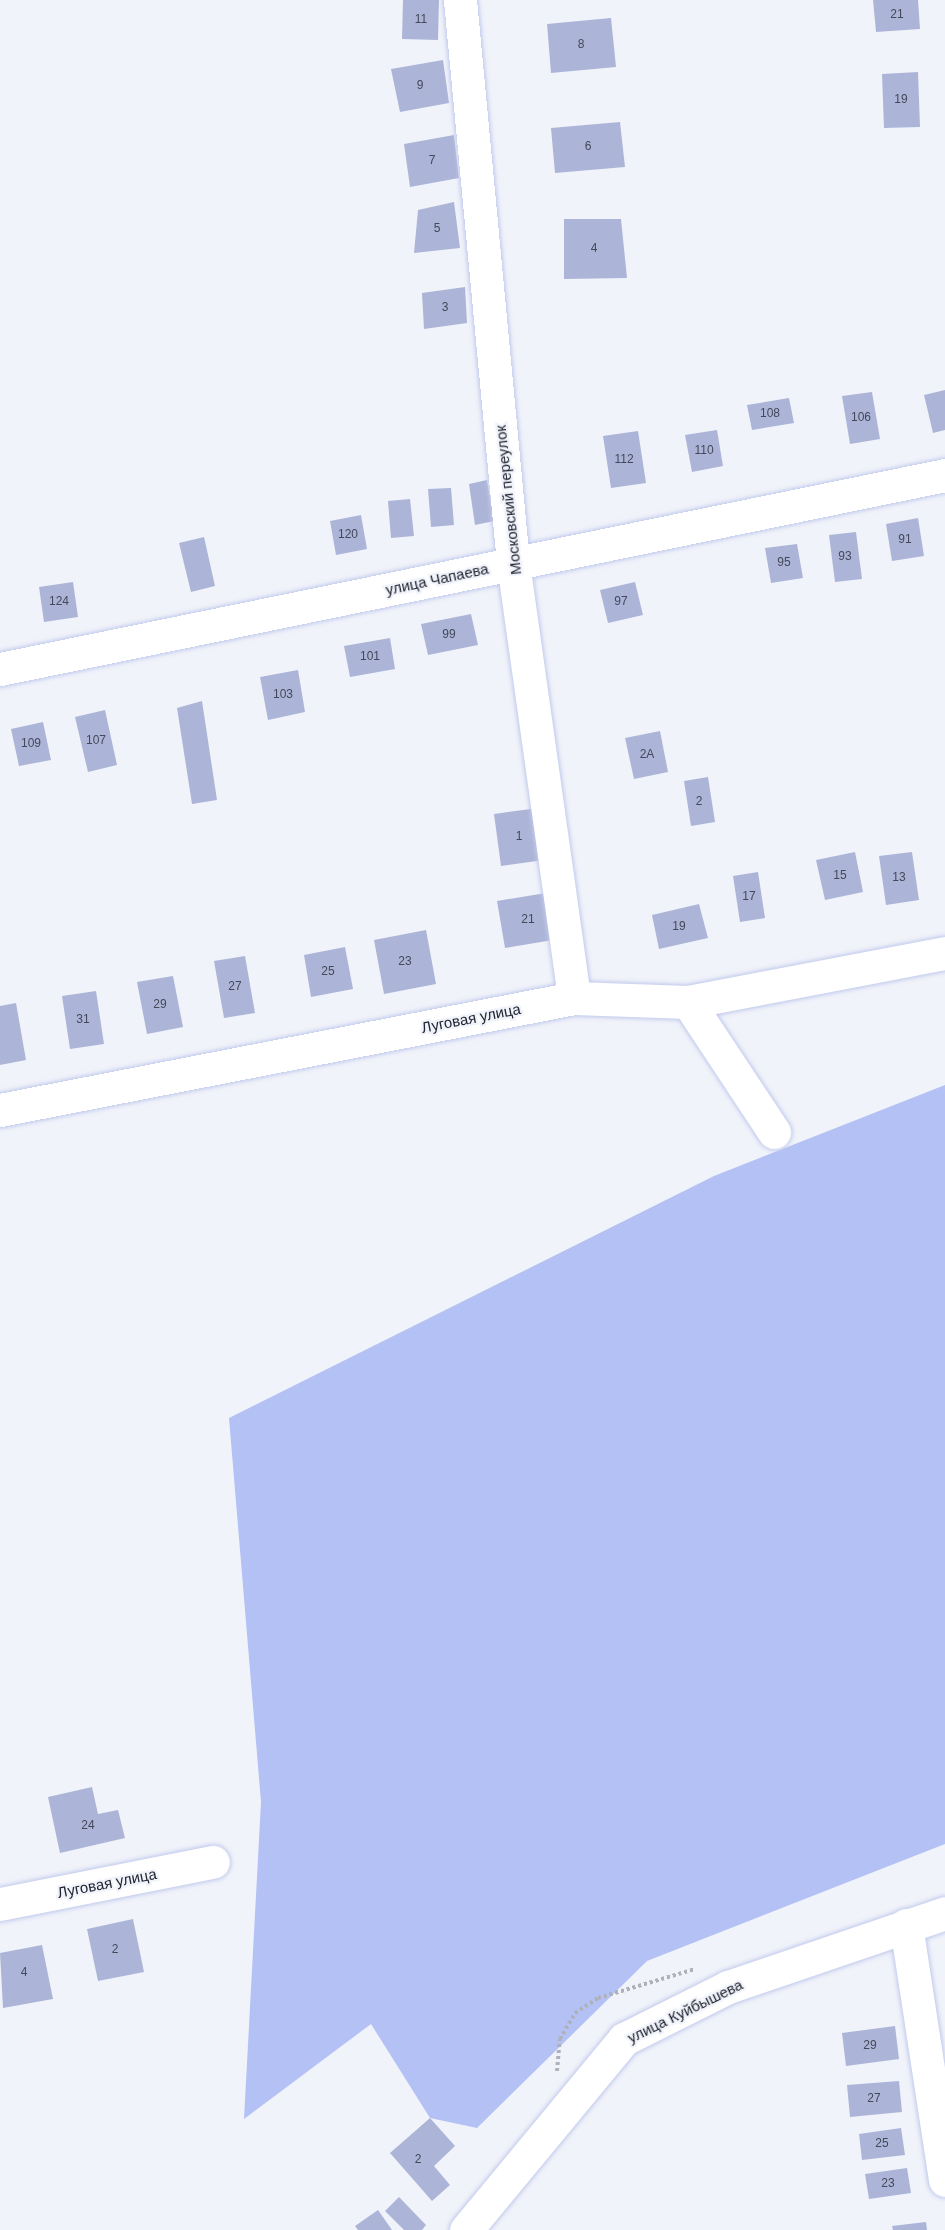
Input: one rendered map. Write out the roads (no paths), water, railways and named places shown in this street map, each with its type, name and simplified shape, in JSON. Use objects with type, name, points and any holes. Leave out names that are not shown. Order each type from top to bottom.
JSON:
[{"type":"street","name":"Московский переулок","points":[[460,0],[513,563],[574,998]]},
{"type":"street","name":"улица Чапаева","points":[[0,669],[945,475]]},
{"type":"street","name":"Луговая улица","points":[[0,1110],[574,998],[688,1002],[945,953]]},
{"type":"street","points":[[688,1002],[774,1132]]},
{"type":"street","name":"Луговая улица","points":[[0,1904],[213,1862]]},
{"type":"street","name":"улица Куйбышева","points":[[466,2230],[624,2039],[728,1987],[945,1912]]},
{"type":"street","points":[[906,1925],[945,2180]]}]
